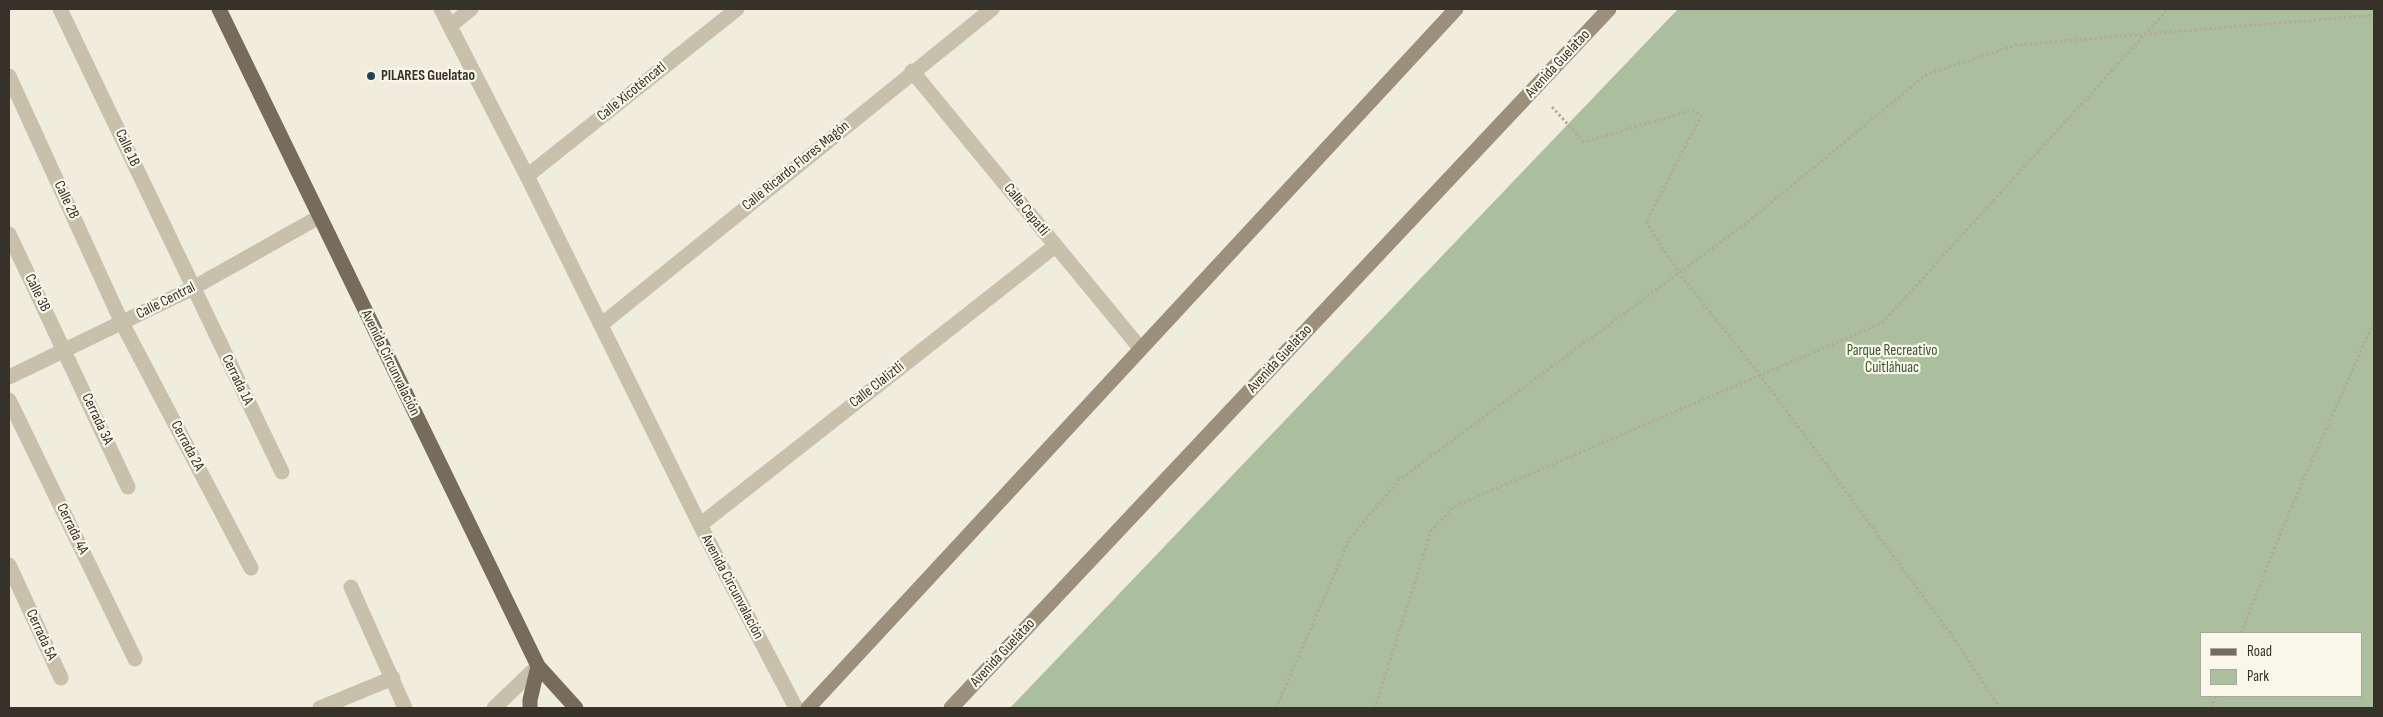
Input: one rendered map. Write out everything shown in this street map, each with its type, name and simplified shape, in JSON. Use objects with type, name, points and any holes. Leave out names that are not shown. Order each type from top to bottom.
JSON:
[{"type":"main road","name":"Avenida Circunvalación","points":[[218,9],[538,666],[576,708]]},
{"type":"main road","points":[[808,708],[1456,9]]},
{"type":"main road","name":"Avenida Guelatao","points":[[951,708],[1609,9]]},
{"type":"main road","points":[[530,708],[538,666]]},
{"type":"street","name":"Calle 1B","points":[[60,9],[193,288]]},
{"type":"street","name":"Avenida Circunvalación","points":[[441,9],[602,324],[700,525],[796,708]]},
{"type":"street","points":[[450,26],[471,9]]},
{"type":"street","name":"Calle Xicoténcatl","points":[[527,176],[737,9]]},
{"type":"street","name":"Calle Ricardo Flores Magón","points":[[602,324],[912,71],[992,9]]},
{"type":"street","name":"Calle Cepatli","points":[[912,71],[1140,348]]},
{"type":"street","name":"Calle 2B","points":[[9,76],[122,323]]},
{"type":"street","name":"Calle Central","points":[[9,377],[193,288],[319,217]]},
{"type":"street","name":"Calle 3B","points":[[9,234],[65,351]]},
{"type":"street","name":"Calle Claliztli","points":[[700,525],[1055,246]]},
{"type":"street","name":"Cerrada 1A","points":[[193,288],[282,472]]},
{"type":"street","name":"Cerrada 2A","points":[[122,323],[251,568]]},
{"type":"street","name":"Cerrada 3A","points":[[65,351],[128,487]]},
{"type":"street","name":"Cerrada 4A","points":[[9,400],[135,659]]},
{"type":"street","name":"Cerrada 5A","points":[[9,565],[61,678]]},
{"type":"street","points":[[351,587],[405,708]]},
{"type":"street","points":[[494,708],[538,666]]},
{"type":"street","points":[[320,708],[393,678]]},
{"type":"path","points":[[1375,708],[1431,531],[1453,507],[1882,323],[2168,9]]},
{"type":"path","points":[[1276,708],[1350,538],[1400,479],[1744,225],[1927,74],[2016,46],[2374,15]]},
{"type":"path","points":[[1534,88],[1584,142],[1693,110],[1701,116],[1646,222],[1679,274],[1760,375],[1953,637],[2000,708]]},
{"type":"path","points":[[2241,632],[2288,515],[2374,321]]},
{"type":"green space","name":"Parque Recreativo Cuitláhuac","points":[[1678,9],[2374,9],[2374,708],[1010,708]]},
{"type":"place","name":"PILARES Guelatao","points":[[371,76]]}]
